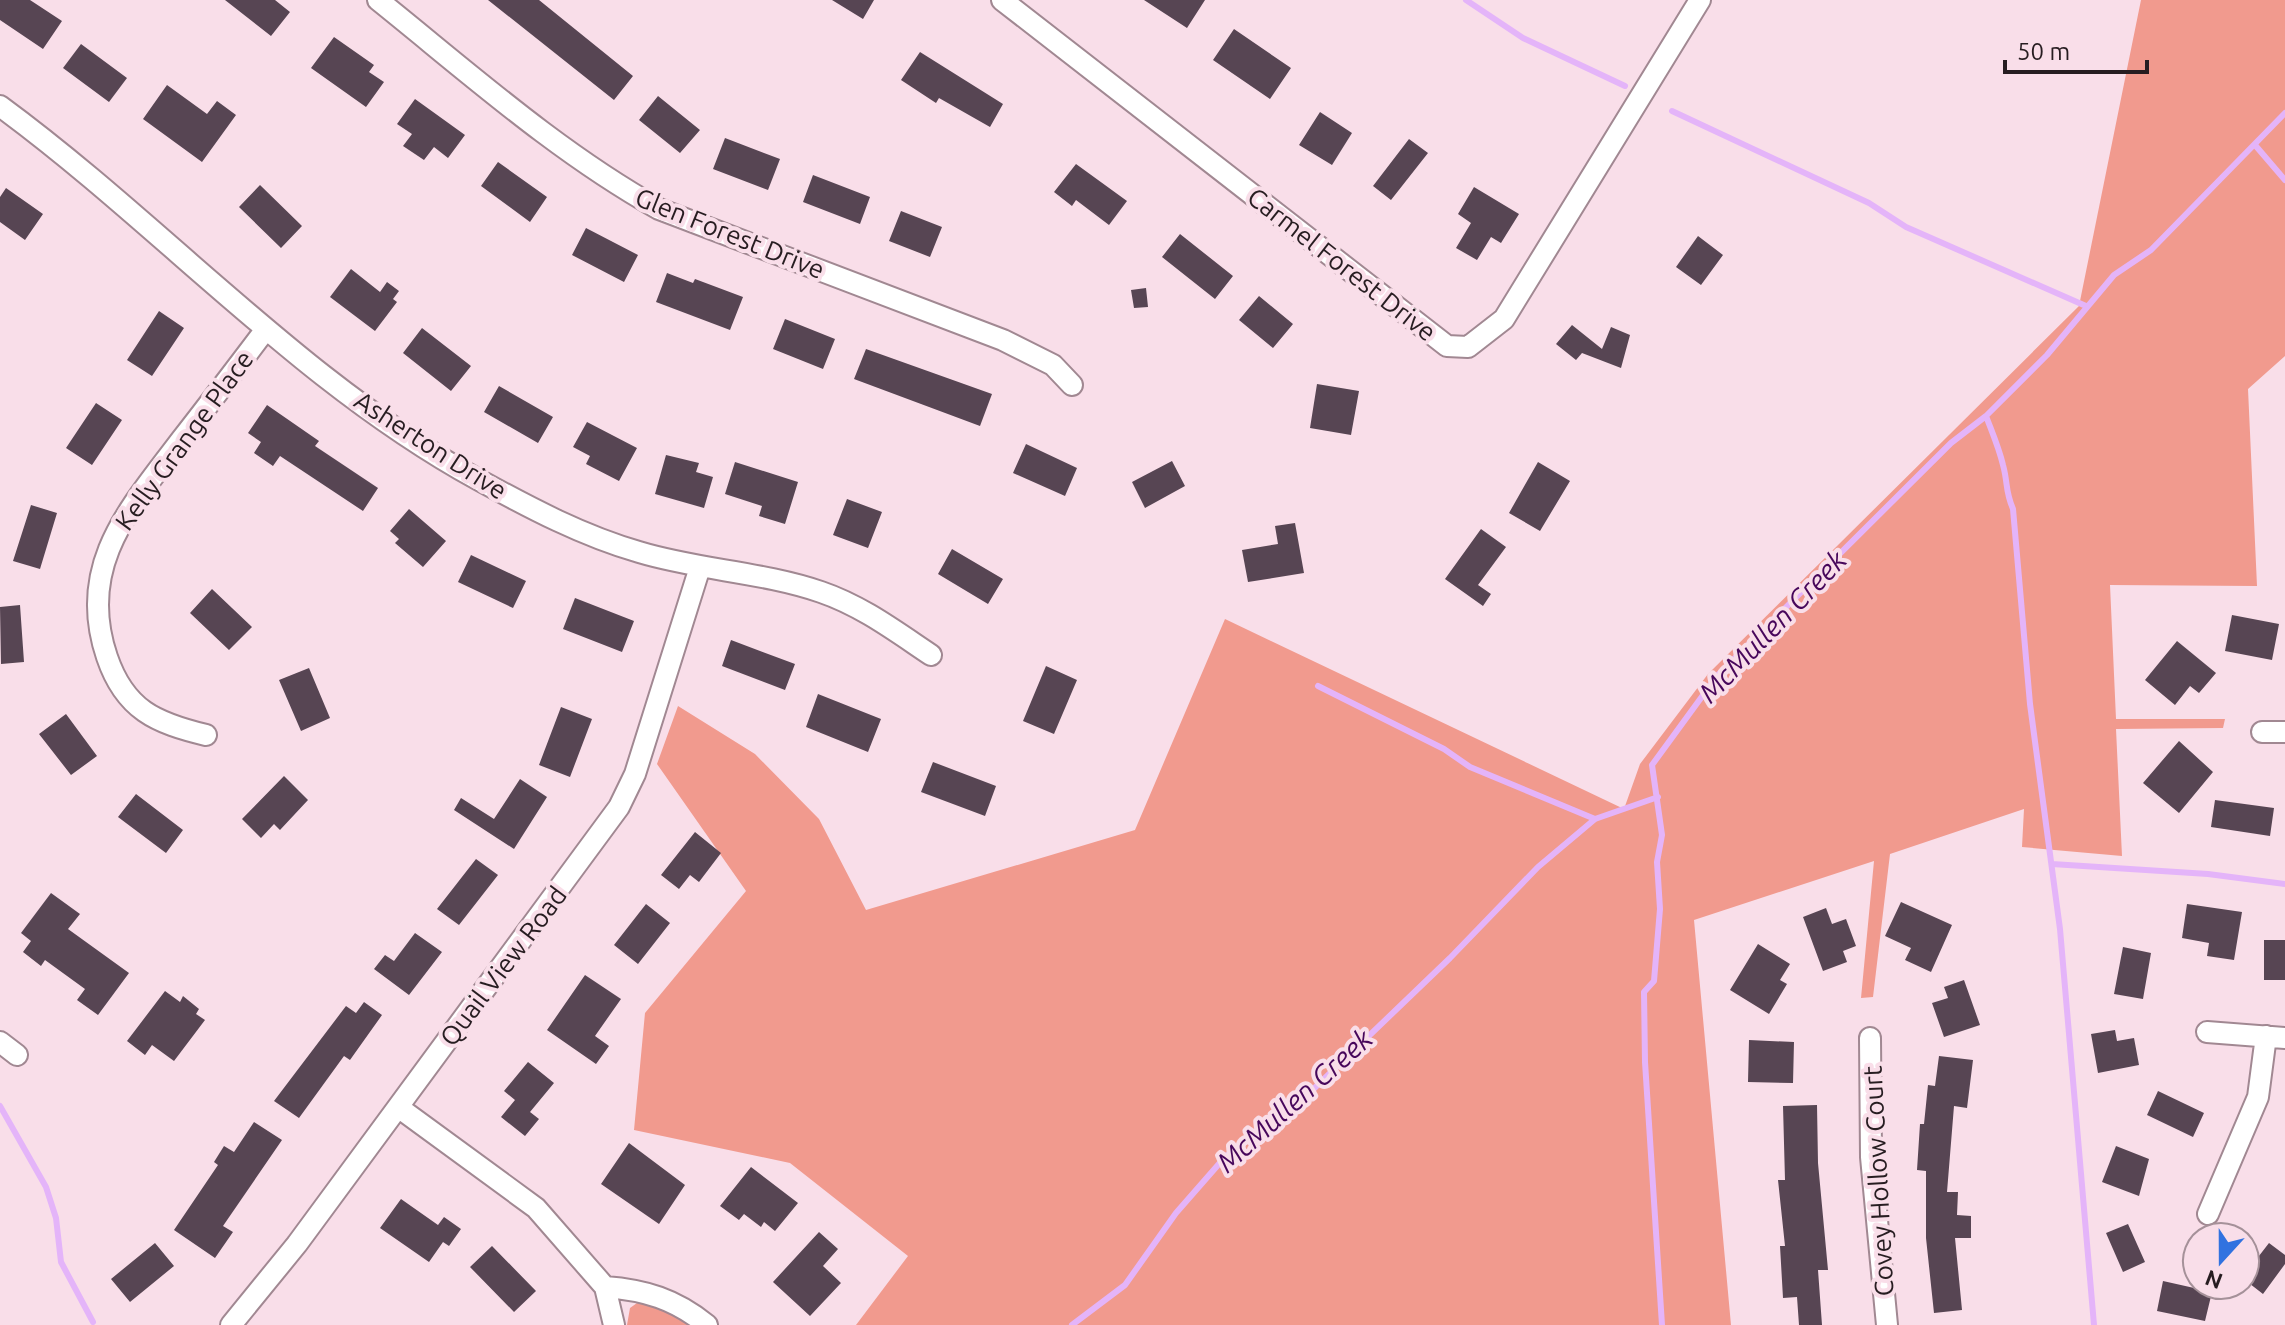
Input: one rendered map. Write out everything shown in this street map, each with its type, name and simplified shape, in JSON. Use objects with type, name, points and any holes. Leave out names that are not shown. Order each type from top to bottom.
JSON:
[{"type":"street","name":"Glen Forest Drive","points":[[378,0],[566,151],[609,181],[659,209],[1003,340],[1053,365],[1072,385]]},
{"type":"street","name":"Carmel Forest Drive","points":[[1002,0],[1447,346],[1468,347],[1504,319],[1700,0]]},
{"type":"street","name":"Asherton Drive","points":[[0,106],[110,191],[266,329],[408,434],[476,479],[535,510],[620,546],[700,567],[819,591],[866,612],[931,655]]},
{"type":"street","name":"Kelly Grange Place","points":[[206,735],[160,723],[129,697],[110,666],[101,639],[97,601],[101,571],[114,534],[127,512],[266,329]]},
{"type":"street","name":"Quail View Road","points":[[231,1325],[398,1107],[619,807],[635,774],[700,567]]},
{"type":"street","points":[[2262,732],[2285,732]]},
{"type":"street","points":[[2207,1032],[2276,1037],[2258,1097],[2208,1214]]},
{"type":"street","name":"Covey Hollow Court","points":[[1870,1038],[1871,1157],[1887,1325]]},
{"type":"street","points":[[0,1042],[17,1055]]},
{"type":"street","points":[[398,1107],[536,1208],[605,1287],[614,1325]]},
{"type":"street","points":[[605,1287],[636,1290],[670,1299],[707,1325]]},
{"type":"shaded area","points":[[2141,0],[2285,0],[2285,356],[2248,389],[2257,586],[2110,585],[2116,719],[2225,719],[2223,728],[2116,729],[2122,856],[2022,847],[2024,809],[1890,854],[1873,997],[1861,998],[1874,861],[1694,920],[1731,1325],[856,1325],[908,1256],[790,1163],[634,1130],[645,1013],[746,891],[657,764],[678,706],[755,754],[819,819],[866,910],[1135,830],[1225,619],[1624,809],[1640,764],[1708,674],[2079,306]]},
{"type":"shaded area","points":[[637,1303],[659,1306],[689,1325],[627,1325],[630,1308]]},
{"type":"building","points":[[0,0],[30,0],[62,21],[43,49],[0,20]]},
{"type":"building","points":[[225,0],[275,0],[290,12],[271,36]]},
{"type":"building","points":[[488,0],[539,0],[633,76],[614,100]]},
{"type":"building","points":[[832,0],[874,0],[863,19]]},
{"type":"building","points":[[1144,0],[1205,0],[1187,28]]},
{"type":"building","points":[[1234,29],[1291,68],[1270,99],[1213,60]]},
{"type":"building","points":[[334,37],[374,65],[369,72],[384,82],[366,107],[311,68]]},
{"type":"building","points":[[81,44],[127,78],[109,102],[63,68]]},
{"type":"building","points":[[920,52],[1003,104],[990,127],[939,98],[936,103],[901,80]]},
{"type":"building","points":[[167,85],[207,114],[217,101],[236,115],[202,162],[143,119]]},
{"type":"building","points":[[658,96],[700,130],[680,153],[639,120]]},
{"type":"building","points":[[415,99],[465,135],[448,158],[434,147],[424,160],[403,146],[412,134],[397,124]]},
{"type":"building","points":[[1320,112],[1352,133],[1332,165],[1299,145]]},
{"type":"building","points":[[725,138],[780,159],[768,190],[713,169]]},
{"type":"building","points":[[1409,139],[1428,153],[1391,200],[1373,186]]},
{"type":"building","points":[[498,162],[547,197],[530,222],[481,186]]},
{"type":"building","points":[[1076,164],[1127,201],[1109,225],[1076,200],[1072,206],[1054,192]]},
{"type":"building","points":[[813,175],[870,197],[860,224],[803,202]]},
{"type":"building","points":[[260,185],[302,226],[281,248],[239,207]]},
{"type":"building","points":[[1474,187],[1519,214],[1501,243],[1491,237],[1477,260],[1456,248],[1471,223],[1458,214]]},
{"type":"building","points":[[6,188],[43,214],[25,240],[0,222],[0,197]]},
{"type":"building","points":[[901,211],[942,227],[930,257],[889,241]]},
{"type":"building","points":[[586,228],[638,255],[624,282],[572,255]]},
{"type":"building","points":[[1180,234],[1233,276],[1215,299],[1162,257]]},
{"type":"building","points":[[1698,236],[1723,255],[1701,285],[1676,267]]},
{"type":"building","points":[[351,269],[380,292],[387,282],[399,291],[393,299],[397,302],[375,331],[330,297]]},
{"type":"building","points":[[667,273],[693,283],[695,279],[743,297],[730,330],[656,302]]},
{"type":"building","points":[[1146,288],[1148,307],[1134,308],[1131,290]]},
{"type":"building","points":[[1259,296],[1293,324],[1273,348],[1239,320]]},
{"type":"building","points":[[159,311],[184,328],[152,376],[127,360]]},
{"type":"building","points":[[785,319],[835,339],[823,369],[773,349]]},
{"type":"building","points":[[1572,325],[1602,349],[1611,327],[1630,335],[1621,368],[1582,353],[1576,360],[1556,344]]},
{"type":"building","points":[[422,328],[471,366],[451,391],[403,353]]},
{"type":"building","points":[[866,349],[992,394],[980,426],[854,379]]},
{"type":"building","points":[[1317,384],[1359,391],[1351,435],[1310,428]]},
{"type":"building","points":[[499,386],[553,417],[538,443],[484,412]]},
{"type":"building","points":[[96,403],[122,420],[92,465],[66,448]]},
{"type":"building","points":[[267,405],[319,441],[315,446],[378,488],[363,511],[280,456],[273,466],[254,453],[261,442],[248,433]]},
{"type":"building","points":[[587,422],[637,448],[619,481],[586,464],[590,456],[573,447]]},
{"type":"building","points":[[1026,444],[1077,468],[1065,496],[1013,473]]},
{"type":"building","points":[[666,455],[699,463],[696,472],[713,477],[704,508],[655,494]]},
{"type":"building","points":[[1172,461],[1185,486],[1145,508],[1132,482]]},
{"type":"building","points":[[735,462],[798,482],[785,524],[759,516],[762,506],[725,494]]},
{"type":"building","points":[[1538,462],[1570,481],[1540,531],[1509,513]]},
{"type":"building","points":[[847,499],[882,512],[868,548],[833,535]]},
{"type":"building","points":[[31,505],[57,513],[40,569],[13,561]]},
{"type":"building","points":[[409,509],[446,541],[423,567],[395,543],[399,539],[390,531]]},
{"type":"building","points":[[1295,523],[1304,573],[1248,582],[1242,550],[1278,544],[1275,526]]},
{"type":"building","points":[[1481,529],[1506,547],[1478,585],[1491,594],[1483,606],[1445,579]]},
{"type":"building","points":[[952,549],[1003,579],[988,604],[938,574]]},
{"type":"building","points":[[471,555],[526,581],[513,608],[458,582]]},
{"type":"building","points":[[212,589],[252,627],[229,650],[190,613]]},
{"type":"building","points":[[575,598],[634,621],[622,652],[563,629]]},
{"type":"building","points":[[20,605],[24,662],[1,664],[0,607]]},
{"type":"building","points":[[2232,615],[2279,624],[2272,660],[2225,651]]},
{"type":"building","points":[[731,640],[795,664],[785,690],[722,666]]},
{"type":"building","points":[[2177,641],[2216,673],[2199,693],[2190,686],[2175,705],[2145,680]]},
{"type":"building","points":[[1046,666],[1077,680],[1054,734],[1023,721]]},
{"type":"building","points":[[309,668],[330,718],[301,731],[279,680]]},
{"type":"building","points":[[818,694],[881,719],[868,752],[806,727]]},
{"type":"building","points":[[561,707],[592,719],[570,777],[539,765]]},
{"type":"building","points":[[66,714],[97,756],[71,775],[39,734]]},
{"type":"building","points":[[2179,741],[2213,772],[2179,813],[2143,783]]},
{"type":"building","points":[[933,762],[996,786],[985,816],[921,792]]},
{"type":"building","points":[[284,776],[308,800],[280,830],[274,824],[261,838],[242,819]]},
{"type":"building","points":[[520,779],[547,797],[514,849],[454,810],[461,798],[494,819]]},
{"type":"building","points":[[136,794],[183,830],[166,853],[118,817]]},
{"type":"building","points":[[2215,800],[2274,808],[2270,836],[2211,827]]},
{"type":"building","points":[[695,832],[721,853],[699,882],[690,875],[679,889],[661,875]]},
{"type":"building","points":[[476,859],[498,875],[459,925],[437,909]]},
{"type":"building","points":[[51,893],[80,914],[68,929],[129,973],[98,1015],[77,1000],[85,989],[45,960],[41,966],[23,952],[31,941],[21,933]]},
{"type":"building","points":[[1901,902],[1952,925],[1931,972],[1905,960],[1911,948],[1885,936]]},
{"type":"building","points":[[646,904],[670,923],[638,964],[614,945]]},
{"type":"building","points":[[2187,904],[2242,912],[2234,960],[2207,956],[2209,943],[2182,938]]},
{"type":"building","points":[[1826,908],[1832,924],[1846,919],[1856,946],[1843,951],[1847,962],[1823,971],[1803,917]]},
{"type":"building","points":[[415,933],[442,952],[409,995],[374,969],[385,955],[394,961]]},
{"type":"building","points":[[2264,940],[2285,940],[2285,980],[2264,980]]},
{"type":"building","points":[[1758,944],[1790,964],[1780,980],[1787,984],[1769,1014],[1730,990]]},
{"type":"building","points":[[2123,947],[2151,953],[2143,999],[2114,994]]},
{"type":"building","points":[[585,975],[621,999],[595,1036],[609,1046],[596,1064],[547,1030]]},
{"type":"building","points":[[1964,980],[1980,1025],[1944,1037],[1932,1003],[1948,998],[1944,987]]},
{"type":"building","points":[[165,991],[180,1002],[183,996],[199,1009],[196,1014],[205,1020],[174,1061],[152,1045],[145,1055],[127,1041]]},
{"type":"building","points":[[364,1002],[382,1015],[350,1060],[344,1056],[299,1118],[274,1101],[346,1006],[356,1013]]},
{"type":"building","points":[[2115,1030],[2117,1041],[2134,1038],[2139,1065],[2098,1073],[2091,1034]]},
{"type":"building","points":[[1749,1040],[1794,1042],[1793,1083],[1748,1082]]},
{"type":"building","points":[[1939,1056],[1973,1060],[1967,1108],[1954,1106],[1947,1192],[1958,1192],[1957,1215],[1971,1216],[1971,1238],[1955,1238],[1962,1310],[1934,1313],[1926,1238],[1926,1171],[1917,1170],[1920,1124],[1924,1124],[1928,1085],[1935,1086]]},
{"type":"building","points":[[528,1062],[554,1083],[530,1112],[539,1119],[525,1136],[501,1117],[515,1100],[504,1091]]},
{"type":"building","points":[[2158,1091],[2204,1113],[2193,1137],[2147,1115]]},
{"type":"building","points":[[1817,1105],[1818,1163],[1828,1270],[1818,1270],[1822,1325],[1799,1325],[1797,1297],[1783,1298],[1780,1246],[1785,1246],[1778,1180],[1785,1180],[1783,1106]]},
{"type":"building","points":[[254,1122],[282,1140],[223,1226],[233,1232],[215,1258],[174,1230],[218,1165],[214,1162],[224,1146],[234,1152]]},
{"type":"building","points":[[629,1143],[685,1185],[659,1224],[601,1184]]},
{"type":"building","points":[[2116,1146],[2149,1159],[2139,1196],[2102,1182]]},
{"type":"building","points":[[751,1167],[798,1203],[775,1231],[764,1222],[761,1227],[744,1214],[739,1220],[720,1206]]},
{"type":"building","points":[[401,1199],[438,1225],[444,1217],[461,1229],[449,1246],[443,1242],[429,1262],[380,1228]]},
{"type":"building","points":[[2128,1224],[2145,1262],[2123,1272],[2106,1233]]},
{"type":"building","points":[[819,1232],[838,1249],[823,1266],[841,1283],[810,1316],[773,1282]]},
{"type":"building","points":[[155,1243],[174,1266],[130,1302],[111,1279]]},
{"type":"building","points":[[2269,1243],[2285,1255],[2285,1264],[2263,1294],[2261,1292],[2261,1253]]},
{"type":"building","points":[[492,1246],[536,1291],[514,1312],[470,1267]]},
{"type":"building","points":[[2163,1281],[2181,1285],[2181,1301],[2210,1301],[2205,1321],[2157,1311]]},
{"type":"waterway","points":[[1466,0],[1523,38],[1625,86]]},
{"type":"waterway","points":[[1672,111],[1869,203],[1906,227],[2086,306]]},
{"type":"waterway","name":"McMullen Creek","points":[[1662,1325],[1645,1062],[1644,992],[1654,981],[1660,909],[1657,862],[1662,835],[1652,765],[1717,676],[1951,443],[1986,416],[2047,355],[2114,275],[2151,250],[2285,113]]},
{"type":"waterway","points":[[2255,145],[2285,180]]},
{"type":"waterway","points":[[1986,416],[2005,471],[2013,509],[2030,704],[2060,929],[2094,1325]]},
{"type":"waterway","points":[[1318,686],[1444,749],[1470,767],[1595,819]]},
{"type":"waterway","name":"McMullen Creek","points":[[1072,1325],[1125,1285],[1176,1213],[1225,1157],[1300,1102],[1450,958],[1538,867],[1595,819],[1658,797]]},
{"type":"waterway","points":[[2052,864],[2208,874],[2285,884]]},
{"type":"waterway","points":[[0,1106],[46,1187],[56,1218],[61,1262],[93,1322]]}]
